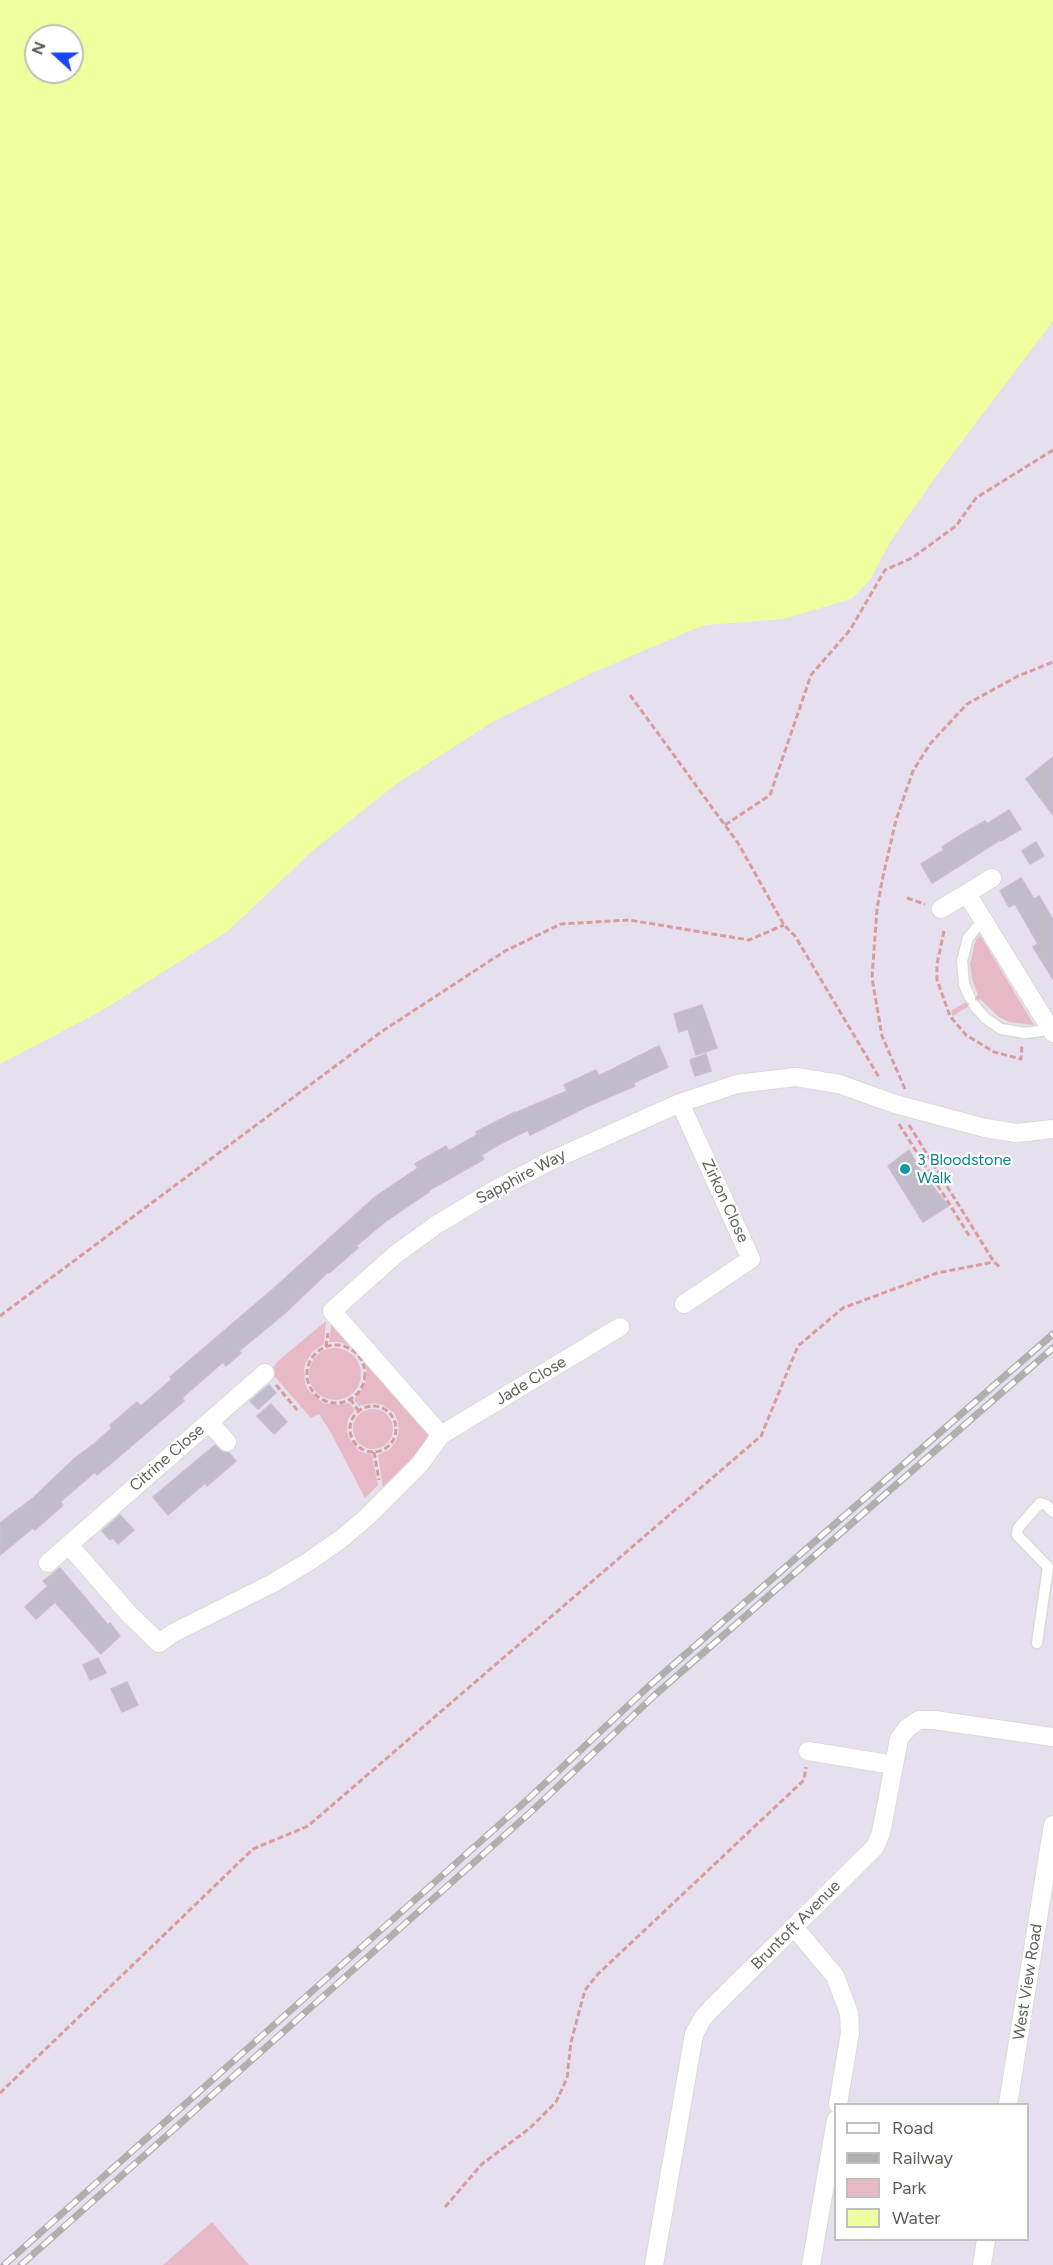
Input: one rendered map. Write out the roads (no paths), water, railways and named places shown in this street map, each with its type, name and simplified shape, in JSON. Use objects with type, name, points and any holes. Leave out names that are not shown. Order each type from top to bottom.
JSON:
[{"type":"street","points":[[934,907],[967,894],[992,878]]},
{"type":"street","points":[[967,894],[1051,1029]]},
{"type":"street","name":"Sapphire Way","points":[[441,1435],[332,1311],[395,1255],[436,1225],[491,1191],[548,1162],[680,1103],[737,1084],[796,1077],[892,1094],[985,1128],[1016,1132],[1053,1129]]},
{"type":"street","name":"Zirkon Close","points":[[680,1103],[751,1258],[684,1304]]},
{"type":"street","name":"Jade Close","points":[[441,1435],[620,1327]]},
{"type":"street","name":"Citrine Close","points":[[48,1563],[265,1372]]},
{"type":"street","points":[[209,1422],[227,1442]]},
{"type":"street","points":[[69,1545],[129,1614],[159,1643],[173,1633],[273,1583],[341,1539],[368,1517],[408,1477],[441,1435]]},
{"type":"street","name":"Bruntoft Avenue","points":[[654,2265],[694,2034],[712,2008],[875,1847],[881,1833],[899,1739],[907,1728],[919,1720],[934,1720],[1053,1737]]},
{"type":"street","points":[[808,1751],[894,1765]]},
{"type":"street","name":"West View Road","points":[[1008,2103],[1053,1825]]},
{"type":"street","points":[[794,1928],[835,1976],[849,2013],[850,2033],[838,2103]]},
{"type":"street","points":[[811,2265],[834,2132]]},
{"type":"street","points":[[982,2265],[986,2241]]},
{"type":"lane","points":[[985,922],[977,927],[968,938],[962,962],[964,984],[972,1002],[985,1018],[1001,1029],[1025,1033],[1051,1029]]},
{"type":"lane","points":[[1037,1643],[1048,1567],[1017,1535],[1018,1528],[1040,1503],[1053,1512]]},
{"type":"water","points":[[0,0],[1053,0],[1053,321],[941,469],[890,542],[870,580],[851,599],[783,619],[706,625],[694,629],[592,673],[494,721],[396,784],[311,852],[228,931],[101,1011],[0,1064]]},
{"type":"railway","points":[[4,2265],[526,1801],[649,1686],[1053,1334]]},
{"type":"railway","points":[[21,2265],[533,1810],[656,1694],[1053,1348]]},
{"type":"place","name":"3 Bloodstone Walk","points":[[905,1169]]}]
